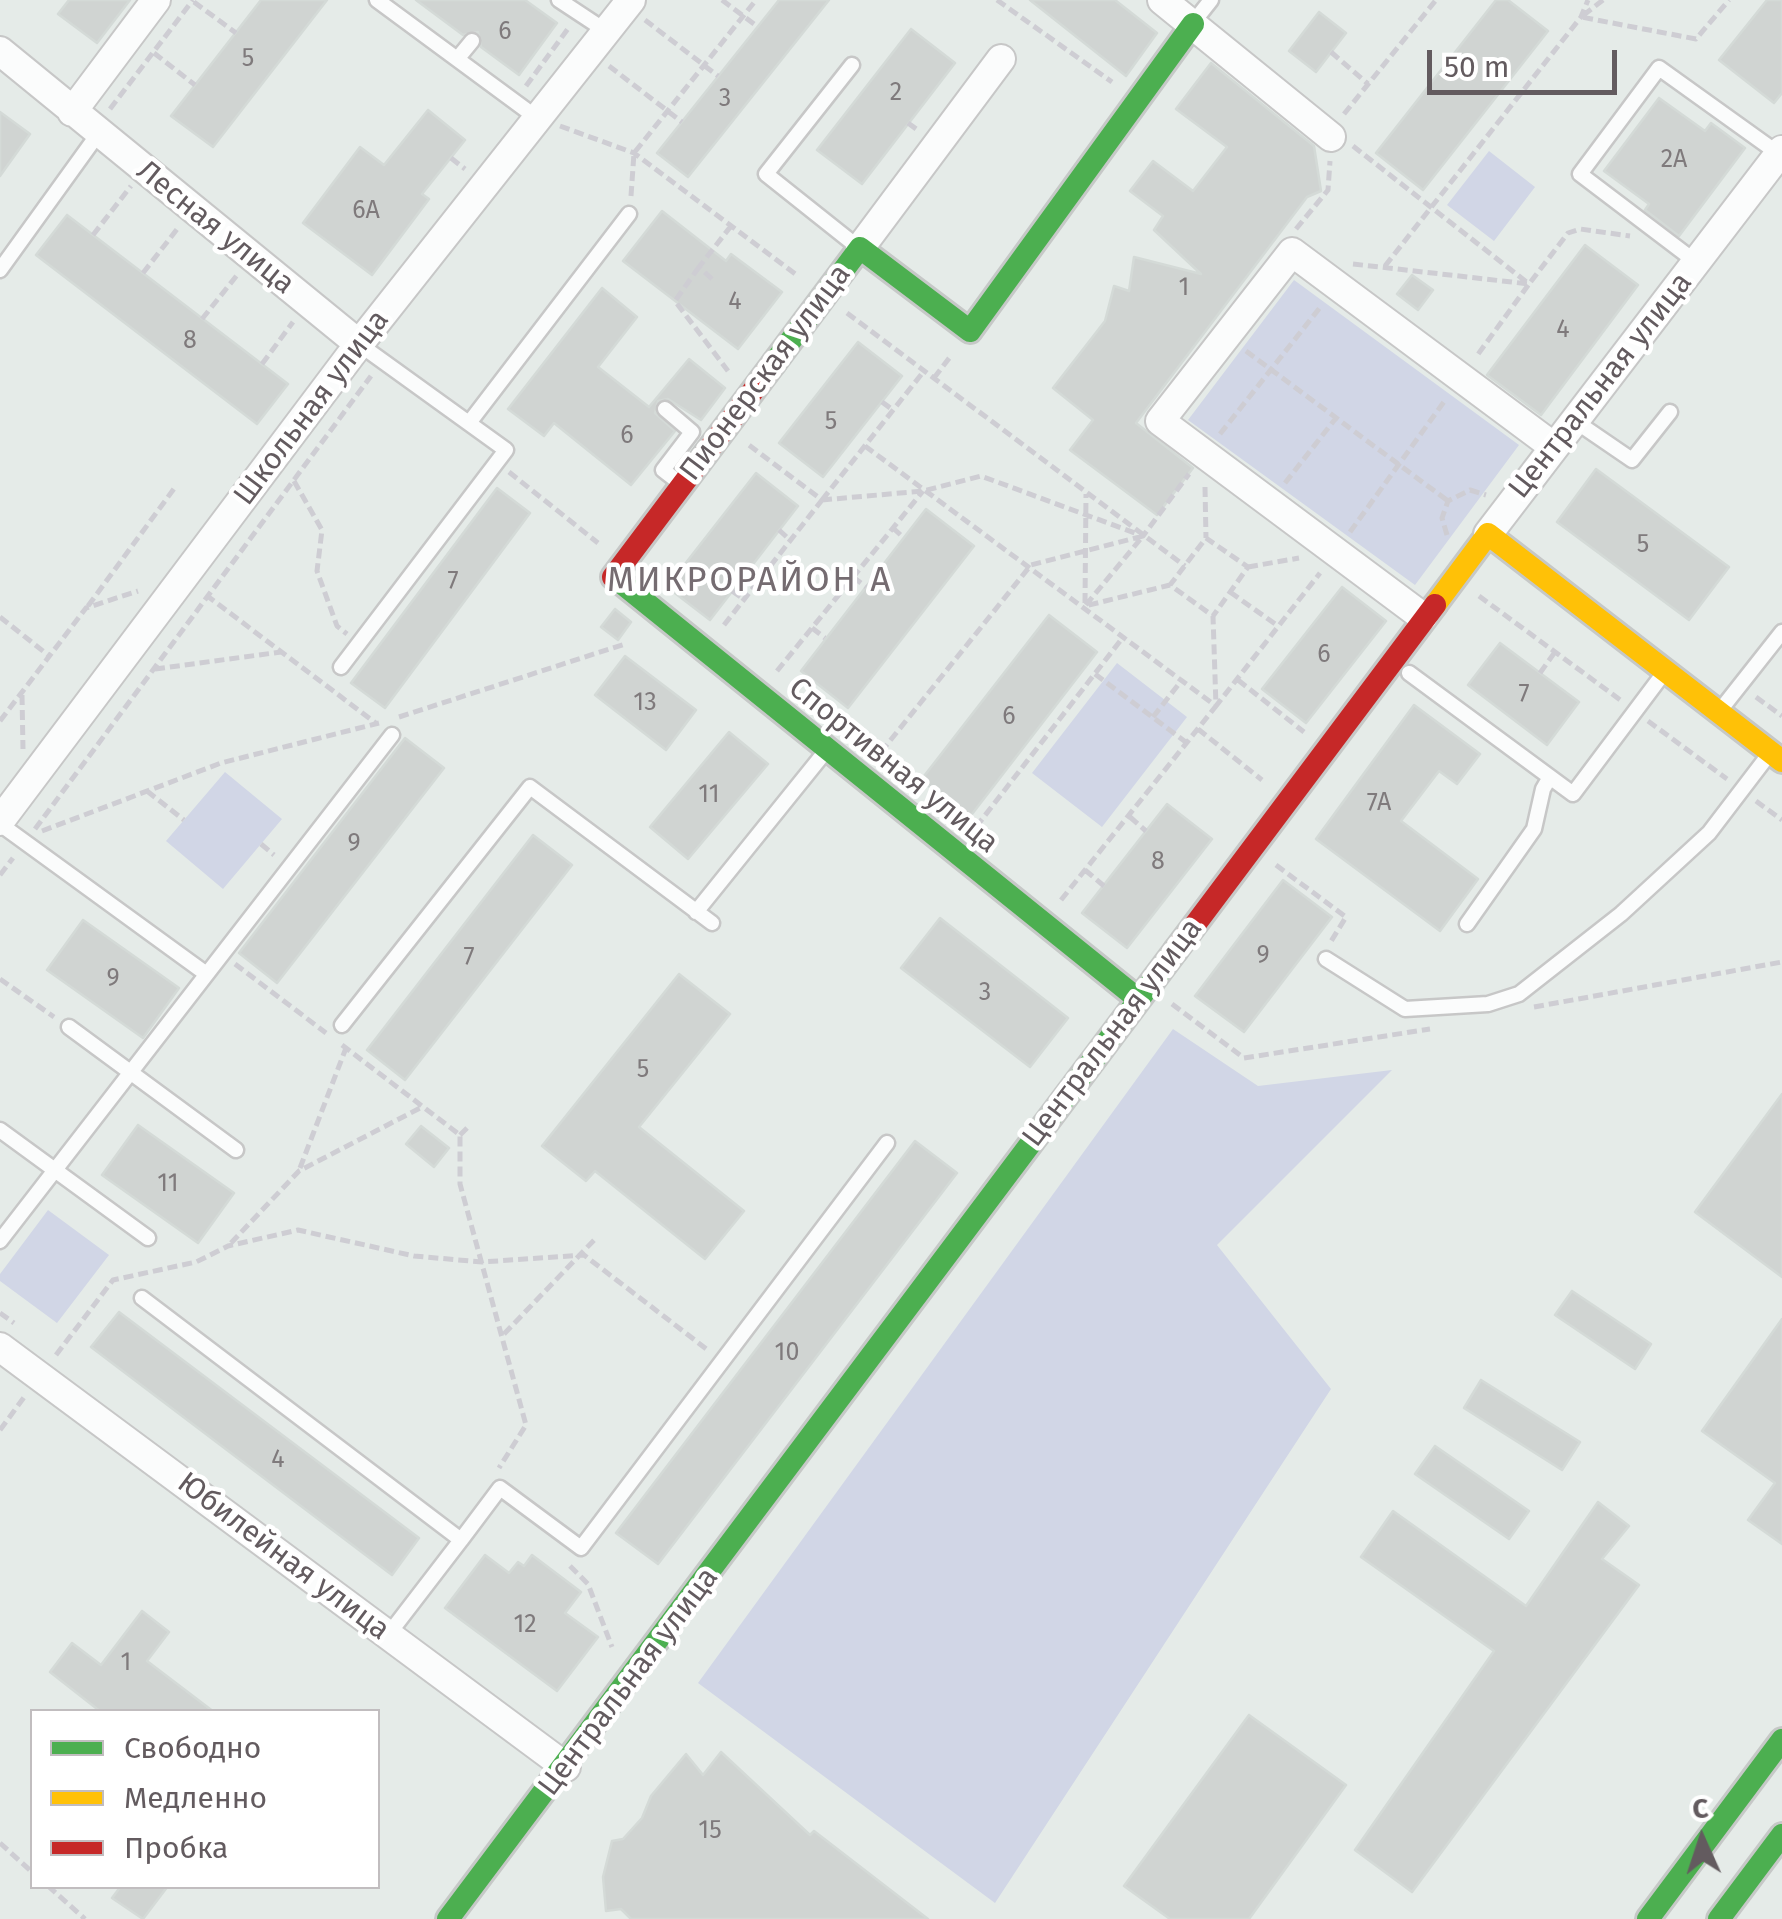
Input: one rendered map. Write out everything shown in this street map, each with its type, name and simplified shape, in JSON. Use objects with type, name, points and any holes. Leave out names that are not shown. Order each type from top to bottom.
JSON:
[{"type":"main road","points":[[970,331],[1193,24]]},
{"type":"main road","name":"Пионерская улица","points":[[613,577],[860,248],[970,331]]},
{"type":"main road","points":[[1488,534],[1776,757]]},
{"type":"main road","name":"Центральная улица","points":[[448,1919],[566,1767],[1488,534]]},
{"type":"main road","name":"Спортивная улица","points":[[613,577],[1138,999]]},
{"type":"main road","points":[[1648,1919],[1782,1740]]},
{"type":"main road","points":[[1730,1913],[1782,1834]]},
{"type":"street","points":[[72,112],[156,0]]},
{"type":"street","points":[[1162,0],[1331,133]]},
{"type":"street","name":"Школьная улица","points":[[0,822],[359,344],[547,122],[606,31],[635,8]]},
{"type":"street","name":"Лесная улица","points":[[0,51],[359,344]]},
{"type":"street","points":[[860,248],[1001,59]]},
{"type":"street","name":"Центральная улица","points":[[1488,534],[1780,152]]},
{"type":"street","points":[[1424,617],[1270,502],[1210,447],[1160,421],[1292,252],[1554,447]]},
{"type":"street","name":"Юбилейная улица","points":[[7,1357],[40,1377],[566,1767]]},
{"type":"lane","points":[[377,0],[547,122]]},
{"type":"lane","points":[[559,0],[606,31]]},
{"type":"lane","points":[[1193,24],[1211,0]]},
{"type":"lane","points":[[458,58],[472,41]]},
{"type":"lane","points":[[852,65],[766,174],[860,248]]},
{"type":"lane","points":[[1696,262],[1580,174],[1660,68],[1780,152]]},
{"type":"lane","points":[[0,270],[98,134]]},
{"type":"lane","points":[[469,423],[630,214]]},
{"type":"lane","points":[[964,304],[970,331]]},
{"type":"lane","points":[[340,667],[506,450],[359,344]]},
{"type":"lane","points":[[665,409],[692,432],[663,470],[682,485]]},
{"type":"lane","points":[[1574,420],[1632,460],[1670,412]]},
{"type":"lane","points":[[1718,712],[1782,632]]},
{"type":"lane","points":[[1408,673],[1573,794],[1666,671]]},
{"type":"lane","points":[[0,1241],[392,735]]},
{"type":"lane","points":[[696,912],[826,751]]},
{"type":"lane","points":[[1326,958],[1405,1009],[1488,1004],[1519,994],[1621,914],[1710,833],[1776,757]]},
{"type":"lane","points":[[1467,924],[1534,829],[1543,788],[1550,777]]},
{"type":"lane","points":[[342,1025],[530,787],[712,923]]},
{"type":"lane","points":[[0,822],[205,973]]},
{"type":"lane","points":[[69,1028],[236,1150]]},
{"type":"lane","points":[[0,1130],[148,1238]]},
{"type":"lane","points":[[388,1635],[500,1488],[581,1548],[887,1143]]},
{"type":"lane","points":[[142,1298],[461,1540]]},
{"type":"path","points":[[722,0],[758,27]]},
{"type":"path","points":[[630,214],[634,153],[756,0]]},
{"type":"path","points":[[997,0],[1138,101]]},
{"type":"path","points":[[1286,241],[1328,190],[1331,133],[1436,0]]},
{"type":"path","points":[[1581,17],[1588,0]]},
{"type":"path","points":[[1384,266],[1581,17],[1603,0]]},
{"type":"path","points":[[1581,17],[1696,39],[1729,0]]},
{"type":"path","points":[[193,1],[236,32]]},
{"type":"path","points":[[635,8],[718,76]]},
{"type":"path","points":[[154,52],[195,85]]},
{"type":"path","points":[[1331,52],[1368,84]]},
{"type":"path","points":[[604,62],[682,122]]},
{"type":"path","points":[[547,122],[569,110]]},
{"type":"path","points":[[1331,133],[1528,284]]},
{"type":"path","points":[[451,158],[465,169]]},
{"type":"path","points":[[93,235],[132,185]]},
{"type":"path","points":[[143,273],[181,224]]},
{"type":"path","points":[[731,226],[674,302],[748,397]]},
{"type":"path","points":[[1056,908],[1336,552],[1568,233],[1580,229],[1668,241]]},
{"type":"path","points":[[1086,606],[1353,264],[1528,284]]},
{"type":"path","points":[[699,268],[712,279]]},
{"type":"path","points":[[202,318],[240,271]]},
{"type":"path","points":[[262,364],[298,316]]},
{"type":"path","points":[[1226,336],[1448,501]]},
{"type":"path","points":[[382,361],[30,836],[221,763],[375,724],[625,644]]},
{"type":"path","points":[[704,651],[924,372]]},
{"type":"path","points":[[882,402],[893,410]]},
{"type":"path","points":[[1270,502],[1336,418]]},
{"type":"path","points":[[725,427],[822,500],[923,491],[980,476],[1143,536],[1185,566]]},
{"type":"path","points":[[865,446],[1031,565],[1216,706]]},
{"type":"path","points":[[1086,606],[1170,585],[1185,566],[1206,538],[1210,447]]},
{"type":"path","points":[[843,452],[854,460]]},
{"type":"path","points":[[294,480],[322,530],[317,571],[337,626],[358,644]]},
{"type":"path","points":[[0,722],[176,486]]},
{"type":"path","points":[[1448,501],[1470,490],[1491,498]]},
{"type":"path","points":[[769,681],[923,491]]},
{"type":"path","points":[[1086,494],[1086,606]]},
{"type":"path","points":[[1448,501],[1444,529],[1456,545]]},
{"type":"path","points":[[893,528],[904,538]]},
{"type":"path","points":[[779,530],[790,540]]},
{"type":"path","points":[[851,772],[873,762],[1031,565],[1143,536]]},
{"type":"path","points":[[1206,538],[1248,567],[1336,552]]},
{"type":"path","points":[[1216,706],[1213,616],[1248,567]]},
{"type":"path","points":[[183,578],[392,735]]},
{"type":"path","points":[[853,578],[866,586]]},
{"type":"path","points":[[1170,585],[1213,616]]},
{"type":"path","points":[[86,608],[151,588]]},
{"type":"path","points":[[732,591],[744,599]]},
{"type":"path","points":[[1230,592],[1278,626]]},
{"type":"path","points":[[0,617],[48,655]]},
{"type":"path","points":[[812,628],[825,638]]},
{"type":"path","points":[[968,838],[1124,636]]},
{"type":"path","points":[[154,669],[281,652]]},
{"type":"path","points":[[1540,672],[1556,652]]},
{"type":"path","points":[[1095,674],[1187,743]]},
{"type":"path","points":[[1153,718],[1182,680]]},
{"type":"path","points":[[1238,680],[1314,740]]},
{"type":"path","points":[[22,692],[23,758]]},
{"type":"path","points":[[1198,730],[1287,800]]},
{"type":"path","points":[[147,791],[184,820]]},
{"type":"path","points":[[1129,816],[1146,832]]},
{"type":"path","points":[[0,876],[25,843]]},
{"type":"path","points":[[1269,860],[1346,917],[1332,936],[1326,958]]},
{"type":"path","points":[[1085,870],[1104,886]]},
{"type":"path","points":[[220,953],[460,1136]]},
{"type":"path","points":[[0,979],[69,1028]]},
{"type":"path","points":[[299,1171],[346,1048]]},
{"type":"path","points":[[228,1246],[299,1171],[422,1107]]},
{"type":"path","points":[[468,1128],[460,1136],[460,1184],[526,1425],[499,1464],[500,1488]]},
{"type":"path","points":[[0,1430],[113,1280],[196,1262],[228,1246],[298,1230],[414,1256],[482,1262],[584,1255],[722,1361]]},
{"type":"path","points":[[504,1334],[584,1255],[597,1237]]},
{"type":"path","points":[[142,1298],[148,1238]]},
{"type":"path","points":[[564,1560],[588,1584],[612,1640],[611,1662]]},
{"type":"path","points":[[0,1844],[30,1870]]},
{"type":"path","points":[[51,1889],[85,1919]]},
{"type":"shaded area","points":[[1489,151],[1535,187],[1494,241],[1447,205]]},
{"type":"shaded area","points":[[1294,280],[1519,445],[1415,585],[1188,420]]},
{"type":"shaded area","points":[[1117,663],[1187,717],[1102,827],[1032,773]]},
{"type":"shaded area","points":[[225,772],[282,819],[223,889],[166,841]]},
{"type":"shaded area","points":[[1173,1029],[1258,1086],[1392,1070],[1217,1245],[1331,1389],[995,1903],[698,1683]]},
{"type":"shaded area","points":[[48,1210],[109,1255],[57,1323],[0,1281],[0,1274]]},
{"type":"building","points":[[69,0],[130,0],[97,43],[58,14]]},
{"type":"building","points":[[261,0],[327,0],[213,147],[171,116]]},
{"type":"building","points":[[416,0],[525,0],[557,23],[519,75],[481,47],[478,32],[463,35]]},
{"type":"building","points":[[779,0],[829,0],[688,177],[657,153]]},
{"type":"building","points":[[1030,0],[1115,0],[1157,33],[1126,76]]},
{"type":"building","points":[[1496,0],[1508,0],[1548,31],[1423,190],[1376,153]]},
{"type":"building","points":[[1767,0],[1782,0],[1782,93],[1774,103],[1719,60]]},
{"type":"building","points":[[1319,12],[1346,33],[1316,72],[1289,51]]},
{"type":"building","points":[[911,29],[955,63],[862,184],[817,150]]},
{"type":"building","points":[[1211,63],[1314,146],[1321,191],[1307,197],[1136,423],[1193,468],[1157,515],[1070,450],[1093,420],[1053,388],[1105,321],[1114,286],[1129,291],[1134,257],[1201,274],[1154,230],[1163,216],[1130,191],[1153,161],[1193,191],[1227,147],[1176,109]]},
{"type":"building","points":[[1659,98],[1705,131],[1711,123],[1745,148],[1679,236],[1645,210],[1649,204],[1604,171]]},
{"type":"building","points":[[428,110],[465,140],[422,194],[429,199],[372,275],[303,223],[360,147],[384,165]]},
{"type":"building","points":[[0,112],[30,134],[0,176]]},
{"type":"building","points":[[662,211],[726,261],[731,254],[782,292],[738,349],[623,261]]},
{"type":"building","points":[[67,215],[288,384],[257,424],[36,255]]},
{"type":"building","points":[[1585,245],[1638,285],[1541,415],[1487,375]]},
{"type":"building","points":[[1412,275],[1433,290],[1418,310],[1397,294]]},
{"type":"building","points":[[602,288],[637,317],[598,367],[649,407],[689,359],[725,388],[701,420],[668,399],[658,401],[655,413],[675,431],[631,485],[554,423],[544,436],[508,409]]},
{"type":"building","points":[[858,342],[902,376],[823,477],[779,443]]},
{"type":"building","points":[[1596,469],[1729,567],[1689,620],[1557,522]]},
{"type":"building","points":[[756,473],[798,506],[710,620],[667,587]]},
{"type":"building","points":[[497,488],[530,513],[385,708],[351,683]]},
{"type":"building","points":[[926,509],[974,546],[848,708],[801,671]]},
{"type":"building","points":[[1342,587],[1386,621],[1306,723],[1262,689]]},
{"type":"building","points":[[615,609],[631,622],[618,640],[601,627]]},
{"type":"building","points":[[1049,615],[1097,652],[969,818],[921,780]]},
{"type":"building","points":[[1500,643],[1579,702],[1547,745],[1468,685]]},
{"type":"building","points":[[625,656],[696,710],[666,750],[595,695]]},
{"type":"building","points":[[1414,705],[1480,754],[1457,784],[1439,771],[1401,821],[1478,879],[1440,931],[1316,839]]},
{"type":"building","points":[[729,732],[768,764],[688,859],[650,827]]},
{"type":"building","points":[[405,738],[444,768],[277,983],[239,953]]},
{"type":"building","points":[[1167,804],[1212,839],[1127,948],[1082,913]]},
{"type":"building","points":[[533,835],[572,865],[405,1080],[367,1050]]},
{"type":"building","points":[[1283,880],[1332,917],[1244,1032],[1195,996]]},
{"type":"building","points":[[940,918],[1068,1018],[1030,1067],[901,968]]},
{"type":"building","points":[[83,920],[179,988],[143,1038],[47,970]]},
{"type":"building","points":[[679,974],[730,1014],[639,1127],[744,1211],[705,1259],[595,1171],[586,1181],[542,1146]]},
{"type":"building","points":[[1782,1094],[1782,1277],[1695,1212]]},
{"type":"building","points":[[138,1125],[234,1193],[198,1243],[102,1175]]},
{"type":"building","points":[[421,1126],[449,1148],[434,1167],[406,1144]]},
{"type":"building","points":[[915,1141],[957,1173],[658,1564],[616,1533]]},
{"type":"building","points":[[1572,1291],[1651,1344],[1635,1369],[1555,1315]]},
{"type":"building","points":[[119,1312],[419,1538],[392,1575],[91,1347]]},
{"type":"building","points":[[1782,1319],[1782,1544],[1748,1520],[1775,1483],[1702,1431]]},
{"type":"building","points":[[1481,1380],[1580,1442],[1562,1470],[1464,1408]]},
{"type":"building","points":[[1435,1446],[1529,1511],[1509,1539],[1415,1474]]},
{"type":"building","points":[[1598,1502],[1629,1526],[1602,1559],[1639,1585],[1412,1892],[1355,1850],[1494,1651],[1361,1557],[1393,1511],[1526,1606]]},
{"type":"building","points":[[485,1555],[509,1573],[518,1562],[524,1566],[532,1555],[581,1592],[565,1613],[598,1637],[557,1691],[445,1608]]},
{"type":"building","points":[[142,1611],[169,1632],[147,1661],[210,1709],[97,1709],[50,1672],[72,1643],[101,1665]]},
{"type":"building","points":[[1249,1715],[1346,1785],[1249,1919],[1170,1919],[1124,1886]]},
{"type":"building","points":[[721,1752],[810,1835],[814,1831],[928,1919],[631,1919],[621,1909],[606,1911],[603,1877],[612,1841],[623,1839],[642,1818],[651,1796],[686,1754],[703,1775]]},
{"type":"building","points":[[119,1889],[166,1889],[143,1919],[112,1898]]},
{"type":"traffic: fast","points":[[774,363],[860,248],[970,331],[1193,24]]},
{"type":"traffic: fast","points":[[619,581],[1138,999]]},
{"type":"traffic: fast","points":[[448,1919],[1176,950]]},
{"type":"traffic: fast","points":[[1648,1919],[1782,1740]]},
{"type":"traffic: fast","points":[[1719,1919],[1782,1835]]},
{"type":"traffic: slow","points":[[1435,605],[1488,534],[1782,761]]},
{"type":"traffic: jam","points":[[619,581],[613,577],[774,363]]},
{"type":"traffic: jam","points":[[1176,950],[1435,605]]},
{"type":"district","name":"МИКРОРАЙОН А","points":[[750,581]]}]
